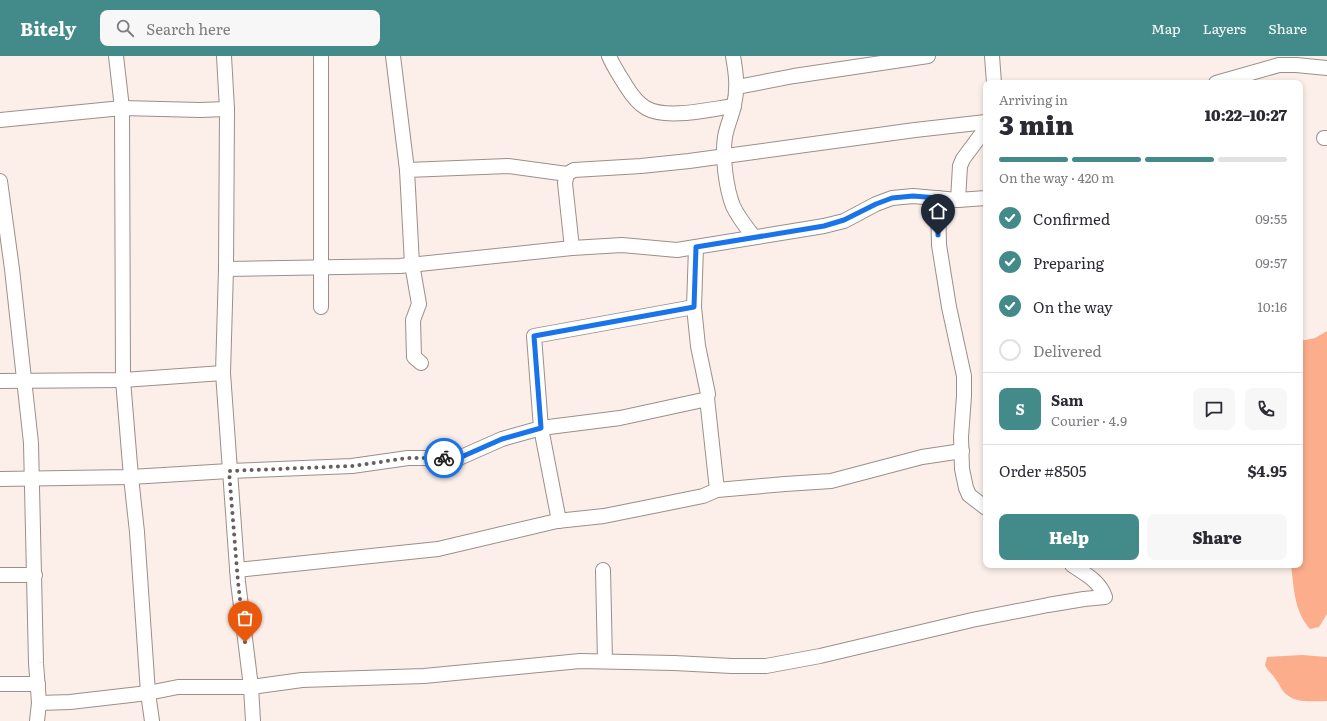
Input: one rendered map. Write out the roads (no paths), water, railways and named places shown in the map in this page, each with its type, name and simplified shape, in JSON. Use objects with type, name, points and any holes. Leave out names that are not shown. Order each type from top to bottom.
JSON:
[{"type":"street","points":[[116,56],[122,108],[123,380],[130,478],[137,532],[148,693],[152,721]]},
{"type":"street","points":[[224,56],[227,109],[226,270],[223,373],[237,570],[251,687],[253,721]]},
{"type":"street","points":[[321,56],[321,307]]},
{"type":"street","points":[[393,56],[407,170],[412,264],[419,304],[413,320],[414,357],[421,363]]},
{"type":"street","points":[[609,56],[635,100],[645,108],[656,113],[671,114],[734,106]]},
{"type":"street","points":[[734,56],[737,87],[734,106],[727,124],[724,138],[724,156],[728,187],[733,206],[738,216],[754,237]]},
{"type":"street","points":[[737,87],[794,76],[928,56]]},
{"type":"street","points":[[992,56],[994,80]]},
{"type":"street","points":[[1226,80],[1279,65],[1327,68]]},
{"type":"street","points":[[0,120],[122,108],[200,110],[227,109]]},
{"type":"street","points":[[407,170],[508,166],[567,174],[574,170],[641,166],[983,122]]},
{"type":"street","points":[[958,200],[960,166],[963,159],[983,132]]},
{"type":"street","points":[[567,174],[565,194],[572,248]]},
{"type":"street","points":[[0,181],[12,269],[31,443],[39,703],[37,721]]},
{"type":"street","points":[[226,270],[412,264],[572,248],[622,245],[667,250],[696,247],[824,226],[844,220],[876,204],[892,198],[913,196],[958,200],[983,198]]},
{"type":"street","points":[[938,198],[939,245],[949,307],[964,376],[961,437],[962,469],[969,495],[983,506]]},
{"type":"street","points":[[696,247],[694,307],[698,346],[708,394],[707,398],[716,490]]},
{"type":"street","points":[[559,521],[541,428],[534,336],[694,307]]},
{"type":"street","points":[[0,381],[123,380],[223,373]]},
{"type":"street","points":[[0,479],[130,478],[229,471],[352,466],[408,458],[459,458],[502,439],[541,428],[620,418],[696,402],[707,398]]},
{"type":"street","points":[[237,570],[438,549],[559,521],[604,516],[703,496],[716,490],[831,481],[922,457],[962,451]]},
{"type":"street","points":[[39,703],[70,702],[178,688],[251,687],[302,680],[424,676],[580,661],[766,666],[820,656],[972,620],[1048,605],[1105,597],[1104,592],[1095,581],[1076,568]]},
{"type":"street","points":[[603,570],[605,661]]},
{"type":"street","points":[[0,575],[35,575]]},
{"type":"street","points":[[0,684],[38,684]]}]
